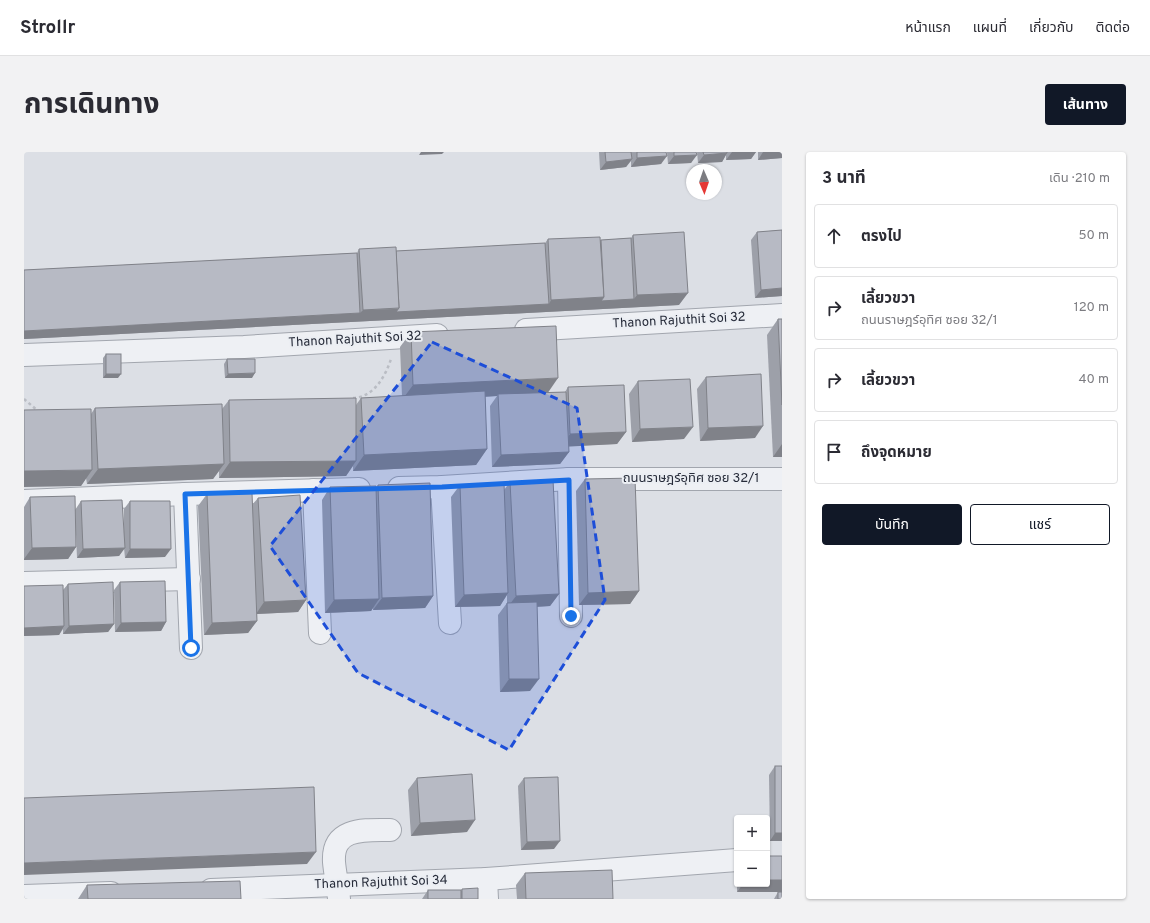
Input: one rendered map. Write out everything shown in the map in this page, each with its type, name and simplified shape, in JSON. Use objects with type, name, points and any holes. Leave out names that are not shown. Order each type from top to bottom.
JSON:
[{"type":"street","name":"Thanon Rajuthit Soi 32","points":[[507,331],[782,314]]},
{"type":"street","name":"Thanon Rajuthit Soi 32","points":[[24,355],[244,347],[460,334]]},
{"type":"street","name":"ถนนราษฎร์อุทิศ ซอย 32/1","points":[[24,501],[185,494],[442,487],[569,480],[782,479]]},
{"type":"street","points":[[569,480],[571,616]]},
{"type":"street","points":[[442,487],[450,623]]},
{"type":"street","points":[[314,490],[320,633]]},
{"type":"street","points":[[185,494],[191,648]]},
{"type":"street","points":[[24,583],[188,579]]},
{"type":"street","points":[[338,892],[334,861],[337,844],[347,834],[364,830],[390,830]]},
{"type":"street","name":"Thanon Rajuthit Soi 34","points":[[190,890],[338,892],[486,889],[734,860]]},
{"type":"street","points":[[24,896],[127,893]]},
{"type":"path","points":[[348,399],[361,398],[374,389],[384,379],[397,337]]},
{"type":"path","points":[[24,399],[39,413],[32,413]]},
{"type":"highlighted area","points":[[432,342],[577,408],[605,600],[509,750],[358,673],[270,546]]},
{"type":"building","points":[[605,152],[631,152],[632,159],[606,162]]},
{"type":"building","points":[[637,152],[666,152],[667,156],[637,158]]},
{"type":"building","points":[[674,152],[696,152],[697,155],[674,156]]},
{"type":"building","points":[[703,152],[727,152],[727,153],[704,155]]},
{"type":"building","points":[[782,230],[782,288],[761,290],[757,232]]},
{"type":"building","points":[[684,232],[688,293],[637,295],[633,235]]},
{"type":"building","points":[[600,237],[604,297],[551,300],[548,239]]},
{"type":"building","points":[[631,238],[634,299],[601,301],[604,297],[601,240]]},
{"type":"building","points":[[545,243],[549,304],[396,312],[399,308],[396,251]]},
{"type":"building","points":[[396,247],[399,308],[363,310],[359,249]]},
{"type":"building","points":[[357,253],[360,313],[24,331],[24,270]]},
{"type":"building","points":[[778,319],[782,319],[782,405]]},
{"type":"building","points":[[556,326],[558,378],[413,385],[411,332]]},
{"type":"building","points":[[106,354],[121,354],[121,374],[106,374]]},
{"type":"building","points":[[227,359],[255,359],[255,373],[228,374]]},
{"type":"building","points":[[761,374],[763,426],[708,428],[706,377]]},
{"type":"building","points":[[690,379],[693,427],[640,429],[638,381]]},
{"type":"building","points":[[624,385],[626,432],[570,434],[568,387]]},
{"type":"building","points":[[485,391],[487,449],[364,455],[361,398]]},
{"type":"building","points":[[566,392],[569,452],[501,455],[498,394]]},
{"type":"building","points":[[356,398],[356,461],[230,462],[229,400]]},
{"type":"building","points":[[222,404],[224,464],[98,469],[95,408]]},
{"type":"building","points":[[91,409],[92,470],[24,471],[24,410]]},
{"type":"building","points":[[635,478],[639,591],[588,593],[585,479]]},
{"type":"building","points":[[553,480],[559,594],[516,596],[510,482]]},
{"type":"building","points":[[430,483],[433,596],[382,598],[378,485]]},
{"type":"building","points":[[504,483],[508,593],[464,595],[460,485]]},
{"type":"building","points":[[376,486],[379,599],[334,600],[330,487]]},
{"type":"building","points":[[252,493],[257,621],[212,623],[207,494]]},
{"type":"building","points":[[300,495],[306,600],[264,602],[258,498]]},
{"type":"building","points":[[75,496],[76,547],[32,548],[30,497]]},
{"type":"building","points":[[122,500],[125,548],[83,549],[81,501]]},
{"type":"building","points":[[130,501],[170,501],[171,549],[130,549]]},
{"type":"building","points":[[165,581],[166,622],[121,623],[120,582]]},
{"type":"building","points":[[113,582],[114,624],[69,626],[68,584]]},
{"type":"building","points":[[63,585],[64,626],[24,628],[24,586]]},
{"type":"building","points":[[537,602],[539,679],[509,679],[507,603]]},
{"type":"building","points":[[775,766],[782,766],[782,833],[775,833]]},
{"type":"building","points":[[472,774],[475,820],[420,823],[417,778]]},
{"type":"building","points":[[558,777],[560,841],[527,842],[524,778]]},
{"type":"building","points":[[314,787],[316,852],[24,863],[24,798]]},
{"type":"building","points":[[770,856],[782,856],[782,880],[770,880]]},
{"type":"building","points":[[612,870],[613,899],[526,899],[525,873]]},
{"type":"building","points":[[240,881],[241,899],[88,899],[87,885]]},
{"type":"building","points":[[478,888],[478,899],[462,899],[462,889]]},
{"type":"building","points":[[428,890],[461,890],[461,899],[428,899]]},
{"type":"building","points":[[778,892],[782,892],[782,899],[778,899]]},
{"type":"route","points":[[191,648],[185,494],[442,487],[569,480],[571,616]]}]
